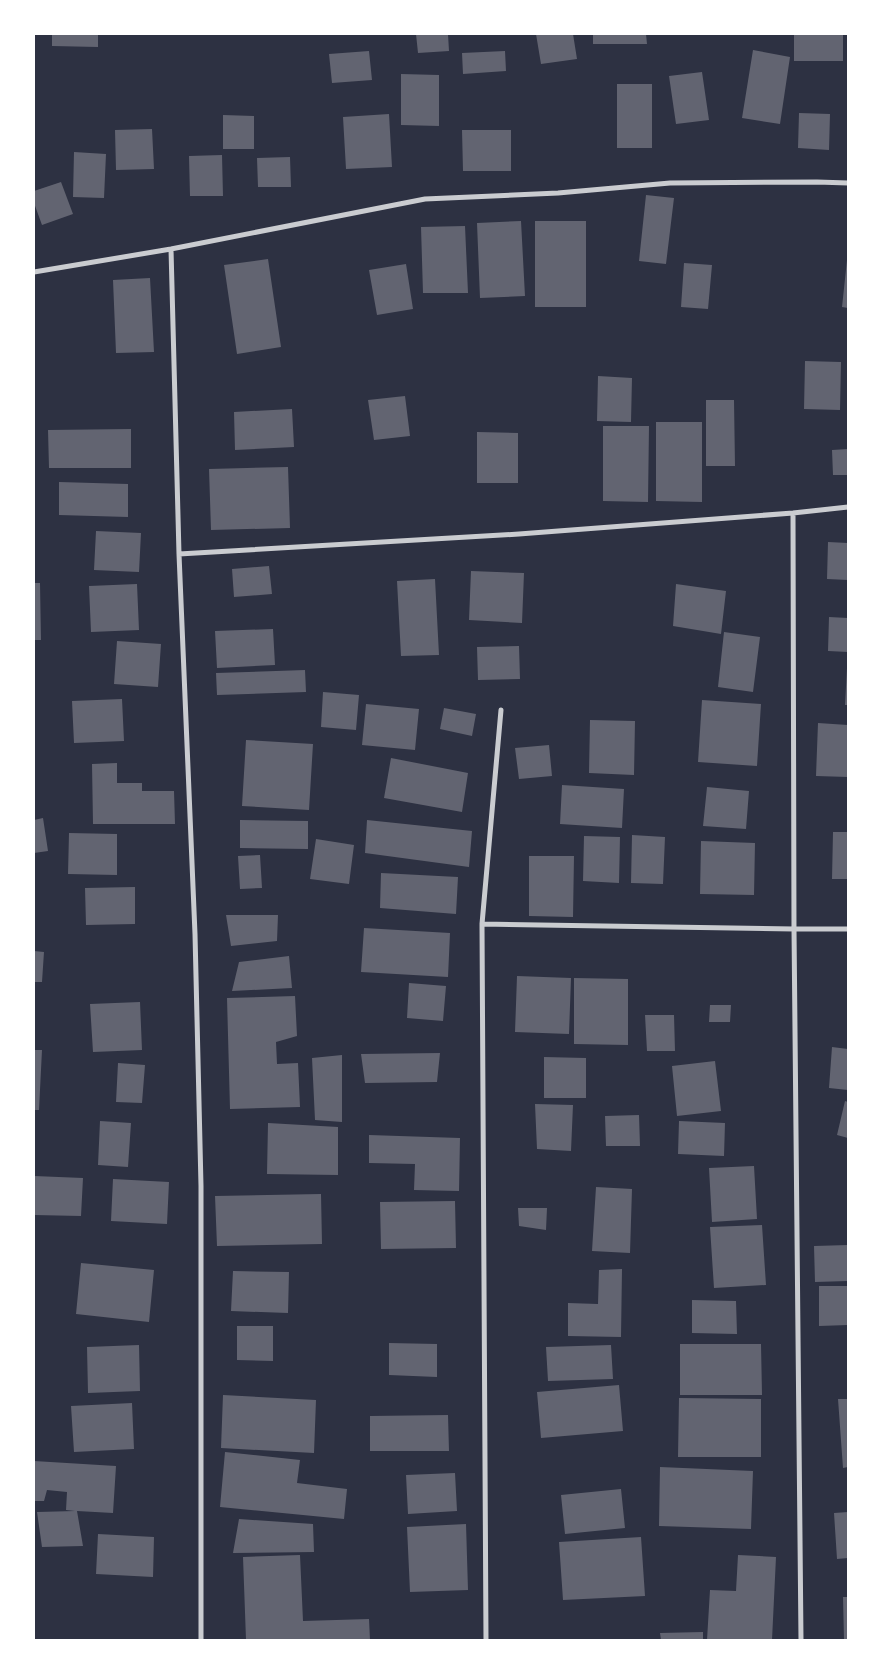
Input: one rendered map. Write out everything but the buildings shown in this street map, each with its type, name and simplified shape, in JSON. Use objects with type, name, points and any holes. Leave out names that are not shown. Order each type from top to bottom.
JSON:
[{"type":"street","points":[[34,272],[171,249],[425,199],[558,193],[670,183],[848,183]]},
{"type":"street","points":[[171,249],[179,554],[195,934],[200,1166],[201,1640]]},
{"type":"street","points":[[179,554],[519,534],[848,507]]},
{"type":"street","points":[[793,513],[794,929],[801,1640]]},
{"type":"street","points":[[486,1640],[482,924],[501,710]]},
{"type":"street","points":[[482,924],[848,929]]}]
